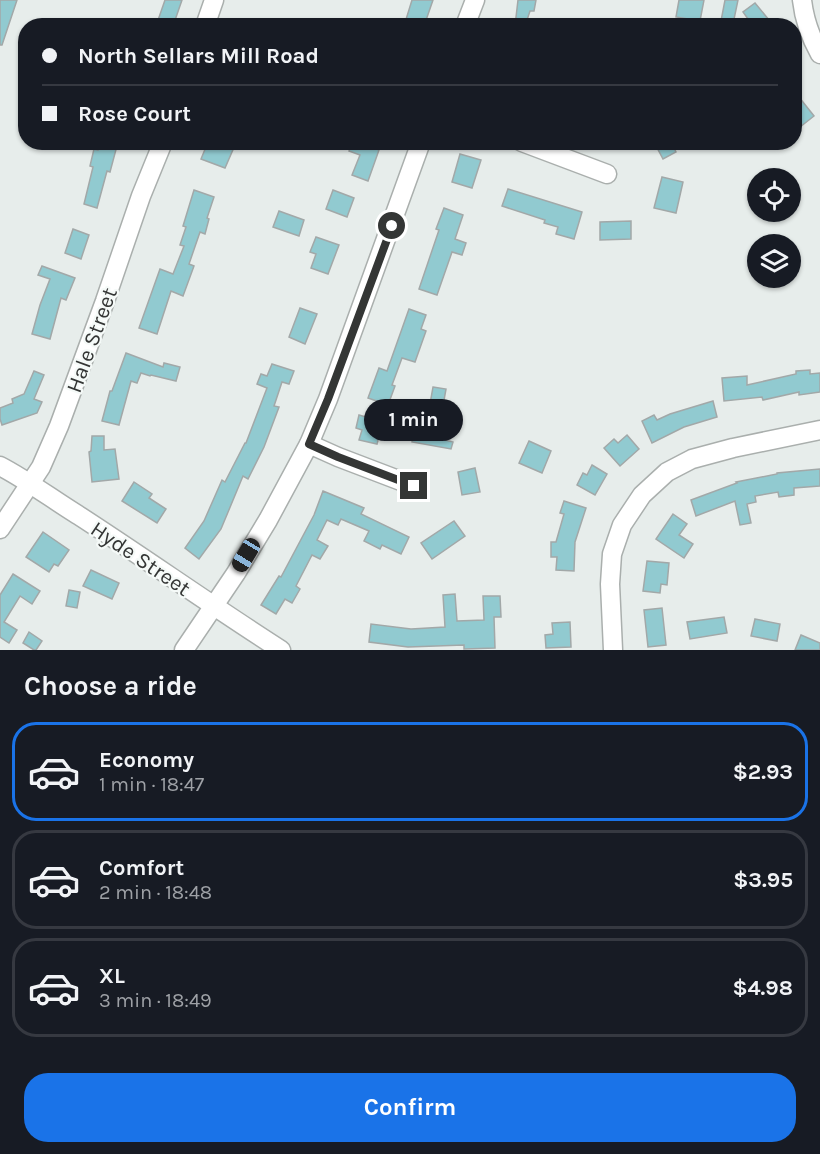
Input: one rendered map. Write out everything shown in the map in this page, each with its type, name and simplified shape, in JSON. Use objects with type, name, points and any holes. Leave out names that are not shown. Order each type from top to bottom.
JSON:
[{"type":"street","points":[[208,18],[214,0]]},
{"type":"street","points":[[468,18],[475,0]]},
{"type":"street","points":[[802,0],[814,43],[820,54]]},
{"type":"street","name":"Hale Street","points":[[0,529],[41,467],[59,426],[141,196],[160,150]]},
{"type":"street","points":[[183,650],[236,573],[309,444],[328,399],[418,150]]},
{"type":"street","points":[[543,150],[607,174]]},
{"type":"street","points":[[613,650],[610,584],[612,554],[622,525],[642,495],[667,472],[692,459],[820,430]]},
{"type":"street","points":[[309,444],[414,486]]},
{"type":"street","name":"Hyde Street","points":[[0,466],[281,650]]},
{"type":"building","points":[[0,0],[17,0],[2,45],[0,45]]},
{"type":"building","points":[[165,0],[182,0],[176,18],[159,18]]},
{"type":"building","points":[[412,0],[433,0],[427,18],[406,18]]},
{"type":"building","points":[[518,0],[536,0],[534,11],[530,11],[528,18],[516,18]]},
{"type":"building","points":[[679,0],[704,0],[701,18],[676,17]]},
{"type":"building","points":[[725,0],[738,0],[734,18],[722,18]]},
{"type":"building","points":[[755,3],[767,18],[747,18],[743,12]]},
{"type":"building","points":[[802,101],[814,116],[802,125]]},
{"type":"building","points":[[94,150],[116,150],[110,172],[107,171],[97,208],[84,204],[93,167],[90,166]]},
{"type":"building","points":[[205,150],[233,150],[225,168],[201,159]]},
{"type":"building","points":[[379,150],[368,181],[352,175],[360,155],[349,151]]},
{"type":"building","points":[[658,150],[675,150],[676,152],[663,159]]},
{"type":"building","points":[[460,154],[481,160],[472,188],[452,182]]},
{"type":"building","points":[[662,177],[683,182],[676,213],[654,208]]},
{"type":"building","points":[[508,189],[582,212],[574,239],[556,234],[558,227],[544,223],[545,220],[502,206]]},
{"type":"building","points":[[194,190],[214,197],[207,218],[209,219],[205,234],[200,232],[189,264],[194,266],[183,296],[171,291],[157,334],[139,328],[160,269],[173,274],[184,246],[180,245],[186,227],[183,226]]},
{"type":"building","points":[[333,190],[354,198],[347,217],[326,209]]},
{"type":"building","points":[[444,208],[463,215],[455,239],[466,243],[462,255],[452,252],[437,295],[419,289]]},
{"type":"building","points":[[279,211],[304,220],[299,236],[273,227]]},
{"type":"building","points":[[631,221],[631,239],[600,240],[600,222]]},
{"type":"building","points":[[73,229],[89,235],[81,259],[65,253]]},
{"type":"building","points":[[316,237],[339,245],[328,274],[311,268],[316,254],[310,252]]},
{"type":"building","points":[[42,266],[75,278],[66,300],[61,298],[50,339],[32,334],[50,279],[38,275]]},
{"type":"building","points":[[300,308],[317,314],[305,344],[289,337]]},
{"type":"building","points":[[409,309],[426,315],[421,329],[426,331],[415,362],[402,358],[392,385],[395,386],[388,405],[368,398],[379,368],[387,371]]},
{"type":"building","points":[[126,353],[163,367],[164,363],[180,367],[176,381],[141,373],[137,383],[131,381],[119,425],[102,421],[110,391],[112,391]]},
{"type":"building","points":[[272,364],[294,371],[289,384],[282,382],[274,406],[279,407],[264,447],[248,479],[243,476],[221,529],[199,559],[185,548],[204,521],[222,480],[225,482],[246,443],[267,388],[257,384],[261,374],[267,376]]},
{"type":"building","points":[[810,370],[810,374],[820,373],[820,392],[799,395],[799,392],[763,400],[762,397],[724,401],[722,378],[747,376],[747,385],[796,374],[796,371]]},
{"type":"building","points":[[34,371],[44,375],[34,399],[42,402],[37,413],[2,425],[0,408],[13,403],[12,399],[24,394]]},
{"type":"building","points":[[433,387],[446,389],[443,406],[430,404]]},
{"type":"building","points":[[713,401],[717,417],[684,427],[652,443],[642,421],[654,415],[657,420]]},
{"type":"building","points":[[442,408],[451,410],[445,440],[453,442],[451,449],[412,442],[414,431],[431,436],[434,428],[437,429]]},
{"type":"building","points":[[359,415],[383,422],[377,444],[359,440],[362,430],[356,428]]},
{"type":"building","points":[[627,435],[639,449],[620,466],[604,448],[614,439],[618,443]]},
{"type":"building","points":[[92,436],[104,436],[104,450],[115,449],[119,479],[92,482],[89,452]]},
{"type":"building","points":[[529,441],[551,451],[542,473],[519,463]]},
{"type":"building","points":[[592,465],[607,474],[595,495],[577,485],[583,473],[587,475]]},
{"type":"building","points":[[475,468],[480,492],[462,495],[458,472]]},
{"type":"building","points":[[820,469],[820,486],[794,488],[794,495],[779,497],[778,492],[755,496],[756,502],[747,504],[751,523],[740,525],[735,501],[696,516],[691,500],[736,482],[777,473]]},
{"type":"building","points":[[134,482],[152,494],[149,498],[166,509],[157,523],[122,501]]},
{"type":"building","points":[[323,491],[364,508],[361,514],[409,537],[401,554],[382,545],[380,549],[364,541],[369,531],[341,519],[338,525],[327,520],[317,540],[328,546],[320,559],[312,555],[296,586],[300,589],[292,603],[285,599],[276,614],[261,605],[279,576],[281,577],[314,515]]},
{"type":"building","points":[[564,501],[586,508],[575,542],[574,571],[556,570],[557,557],[551,557],[551,542],[556,542],[564,514],[560,513]]},
{"type":"building","points":[[673,514],[687,524],[679,535],[693,544],[684,558],[656,539]]},
{"type":"building","points":[[454,521],[465,536],[432,559],[421,543]]},
{"type":"building","points":[[43,532],[69,550],[58,566],[54,564],[49,572],[26,557]]},
{"type":"building","points":[[647,561],[669,563],[667,585],[661,584],[660,593],[643,591]]},
{"type":"building","points":[[91,570],[119,583],[112,599],[83,586]]},
{"type":"building","points":[[13,574],[40,591],[32,604],[20,596],[4,622],[17,630],[9,643],[0,637],[0,595]]},
{"type":"building","points":[[69,590],[80,592],[77,608],[66,606]]},
{"type":"building","points":[[455,594],[457,621],[484,620],[483,596],[500,596],[501,617],[494,617],[495,648],[464,649],[464,645],[408,647],[369,642],[371,624],[411,629],[445,627],[443,595]]},
{"type":"building","points":[[662,608],[666,645],[648,647],[644,610]]},
{"type":"building","points":[[724,617],[727,633],[690,639],[687,622]]},
{"type":"building","points":[[755,619],[780,624],[777,641],[751,636]]},
{"type":"building","points":[[570,622],[571,647],[546,648],[545,635],[553,634],[552,623]]},
{"type":"building","points":[[29,632],[42,641],[36,650],[23,643]]},
{"type":"building","points":[[801,635],[820,643],[820,650],[795,650]]},
{"type":"route","points":[[392,226],[309,444],[414,486]]}]
